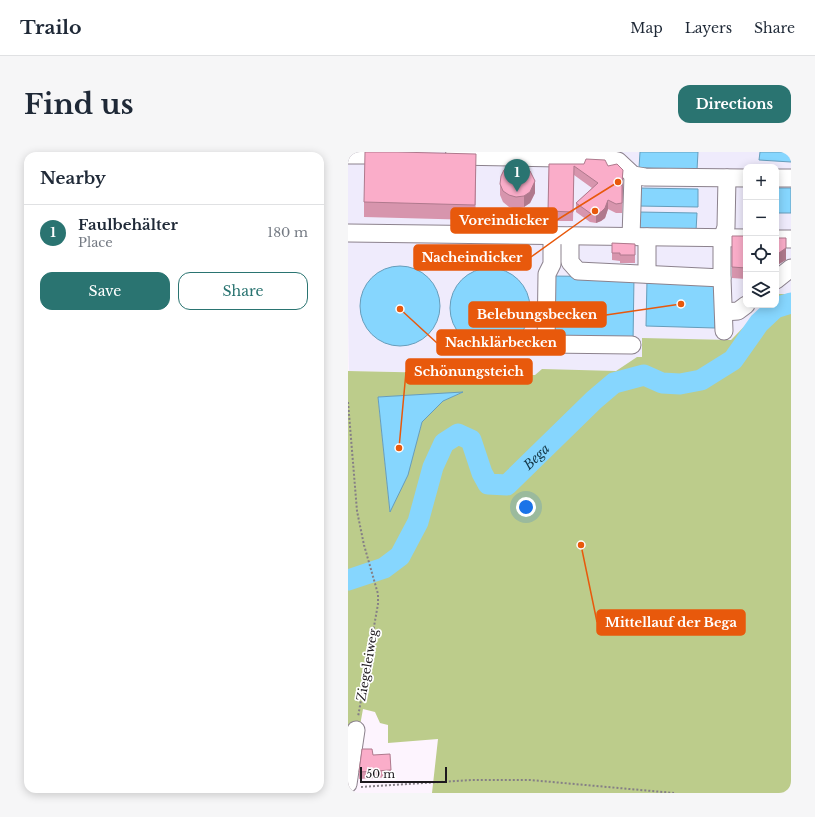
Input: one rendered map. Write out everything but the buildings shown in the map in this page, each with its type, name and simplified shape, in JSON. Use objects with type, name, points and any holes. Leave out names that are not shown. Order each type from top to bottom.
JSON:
[{"type":"street","points":[[348,155],[401,155]]},
{"type":"street","points":[[439,156],[608,159],[618,161],[633,175],[645,177],[743,178]]},
{"type":"street","points":[[633,175],[639,237],[647,274]]},
{"type":"street","points":[[724,331],[722,239],[726,227],[726,178]]},
{"type":"street","points":[[779,178],[791,178]]},
{"type":"street","points":[[348,233],[743,238]]},
{"type":"street","points":[[552,236],[552,264],[547,274],[546,344],[632,346]]},
{"type":"street","points":[[570,236],[570,262],[578,271],[722,278]]},
{"type":"street","points":[[779,239],[791,239]]},
{"type":"street","points":[[779,278],[791,268]]},
{"type":"street","points":[[724,312],[738,311],[743,307]]},
{"type":"street","points":[[352,786],[356,730]]},
{"type":"path","name":"Ziegeleiweg","points":[[348,402],[357,511],[364,545],[378,594],[378,604],[356,730]]},
{"type":"path","points":[[352,786],[471,780],[530,780],[674,793]]},
{"type":"shaded area","points":[[348,152],[791,152],[791,295],[779,294],[779,164],[743,164],[743,308],[762,308],[731,340],[642,339],[642,377],[349,371]]},
{"type":"green space","points":[[779,294],[791,294],[791,793],[432,793],[438,739],[388,743],[388,725],[380,723],[375,712],[363,709],[357,742],[348,746],[348,371],[535,375],[542,369],[616,371],[637,357],[642,357],[642,338],[731,340],[762,308],[779,308]],"holes":[[[461,393],[442,401],[422,422],[406,478],[390,511],[378,397]]]},
{"type":"water","points":[[640,152],[698,152],[697,170],[639,168]]},
{"type":"water","points":[[760,152],[791,152],[791,162],[759,160]]},
{"type":"water","points":[[638,188],[698,189],[698,207],[638,206]]},
{"type":"water","points":[[779,188],[791,188],[791,213],[779,213]]},
{"type":"water","points":[[638,212],[697,213],[696,231],[637,229]]},
{"type":"water","points":[[400,266],[415,269],[428,278],[437,291],[440,306],[437,321],[428,334],[415,343],[400,346],[385,343],[372,334],[363,321],[360,306],[363,291],[372,278],[385,269]]},
{"type":"water","points":[[490,268],[505,271],[518,280],[527,293],[530,308],[527,323],[518,336],[505,345],[490,348],[475,345],[462,336],[453,323],[450,308],[453,293],[462,280],[475,271]]},
{"type":"water","points":[[551,276],[634,277],[633,343],[550,341]]},
{"type":"water","points":[[647,280],[716,282],[715,328],[646,326]]},
{"type":"water","points":[[463,392],[443,401],[422,422],[408,475],[390,512],[378,397]]},
{"type":"waterway","name":"Bega","points":[[348,580],[384,568],[400,556],[418,522],[433,467],[444,443],[458,434],[471,440],[482,473],[488,484],[507,485],[594,400],[614,383],[644,375],[662,383],[680,384],[701,380],[733,360],[759,323],[775,308],[791,303]]},
{"type":"place","name":"Voreindicker","points":[[618,182]]},
{"type":"place","name":"Faulbehälter","points":[[517,192]]},
{"type":"place","name":"Nacheindicker","points":[[595,211]]},
{"type":"place","name":"Belebungsbecken","points":[[681,304]]},
{"type":"place","name":"Nachklärbecken","points":[[400,309]]},
{"type":"place","name":"Schönungsteich","points":[[399,448]]},
{"type":"place","name":"Mittellauf der Bega","points":[[581,545]]}]
